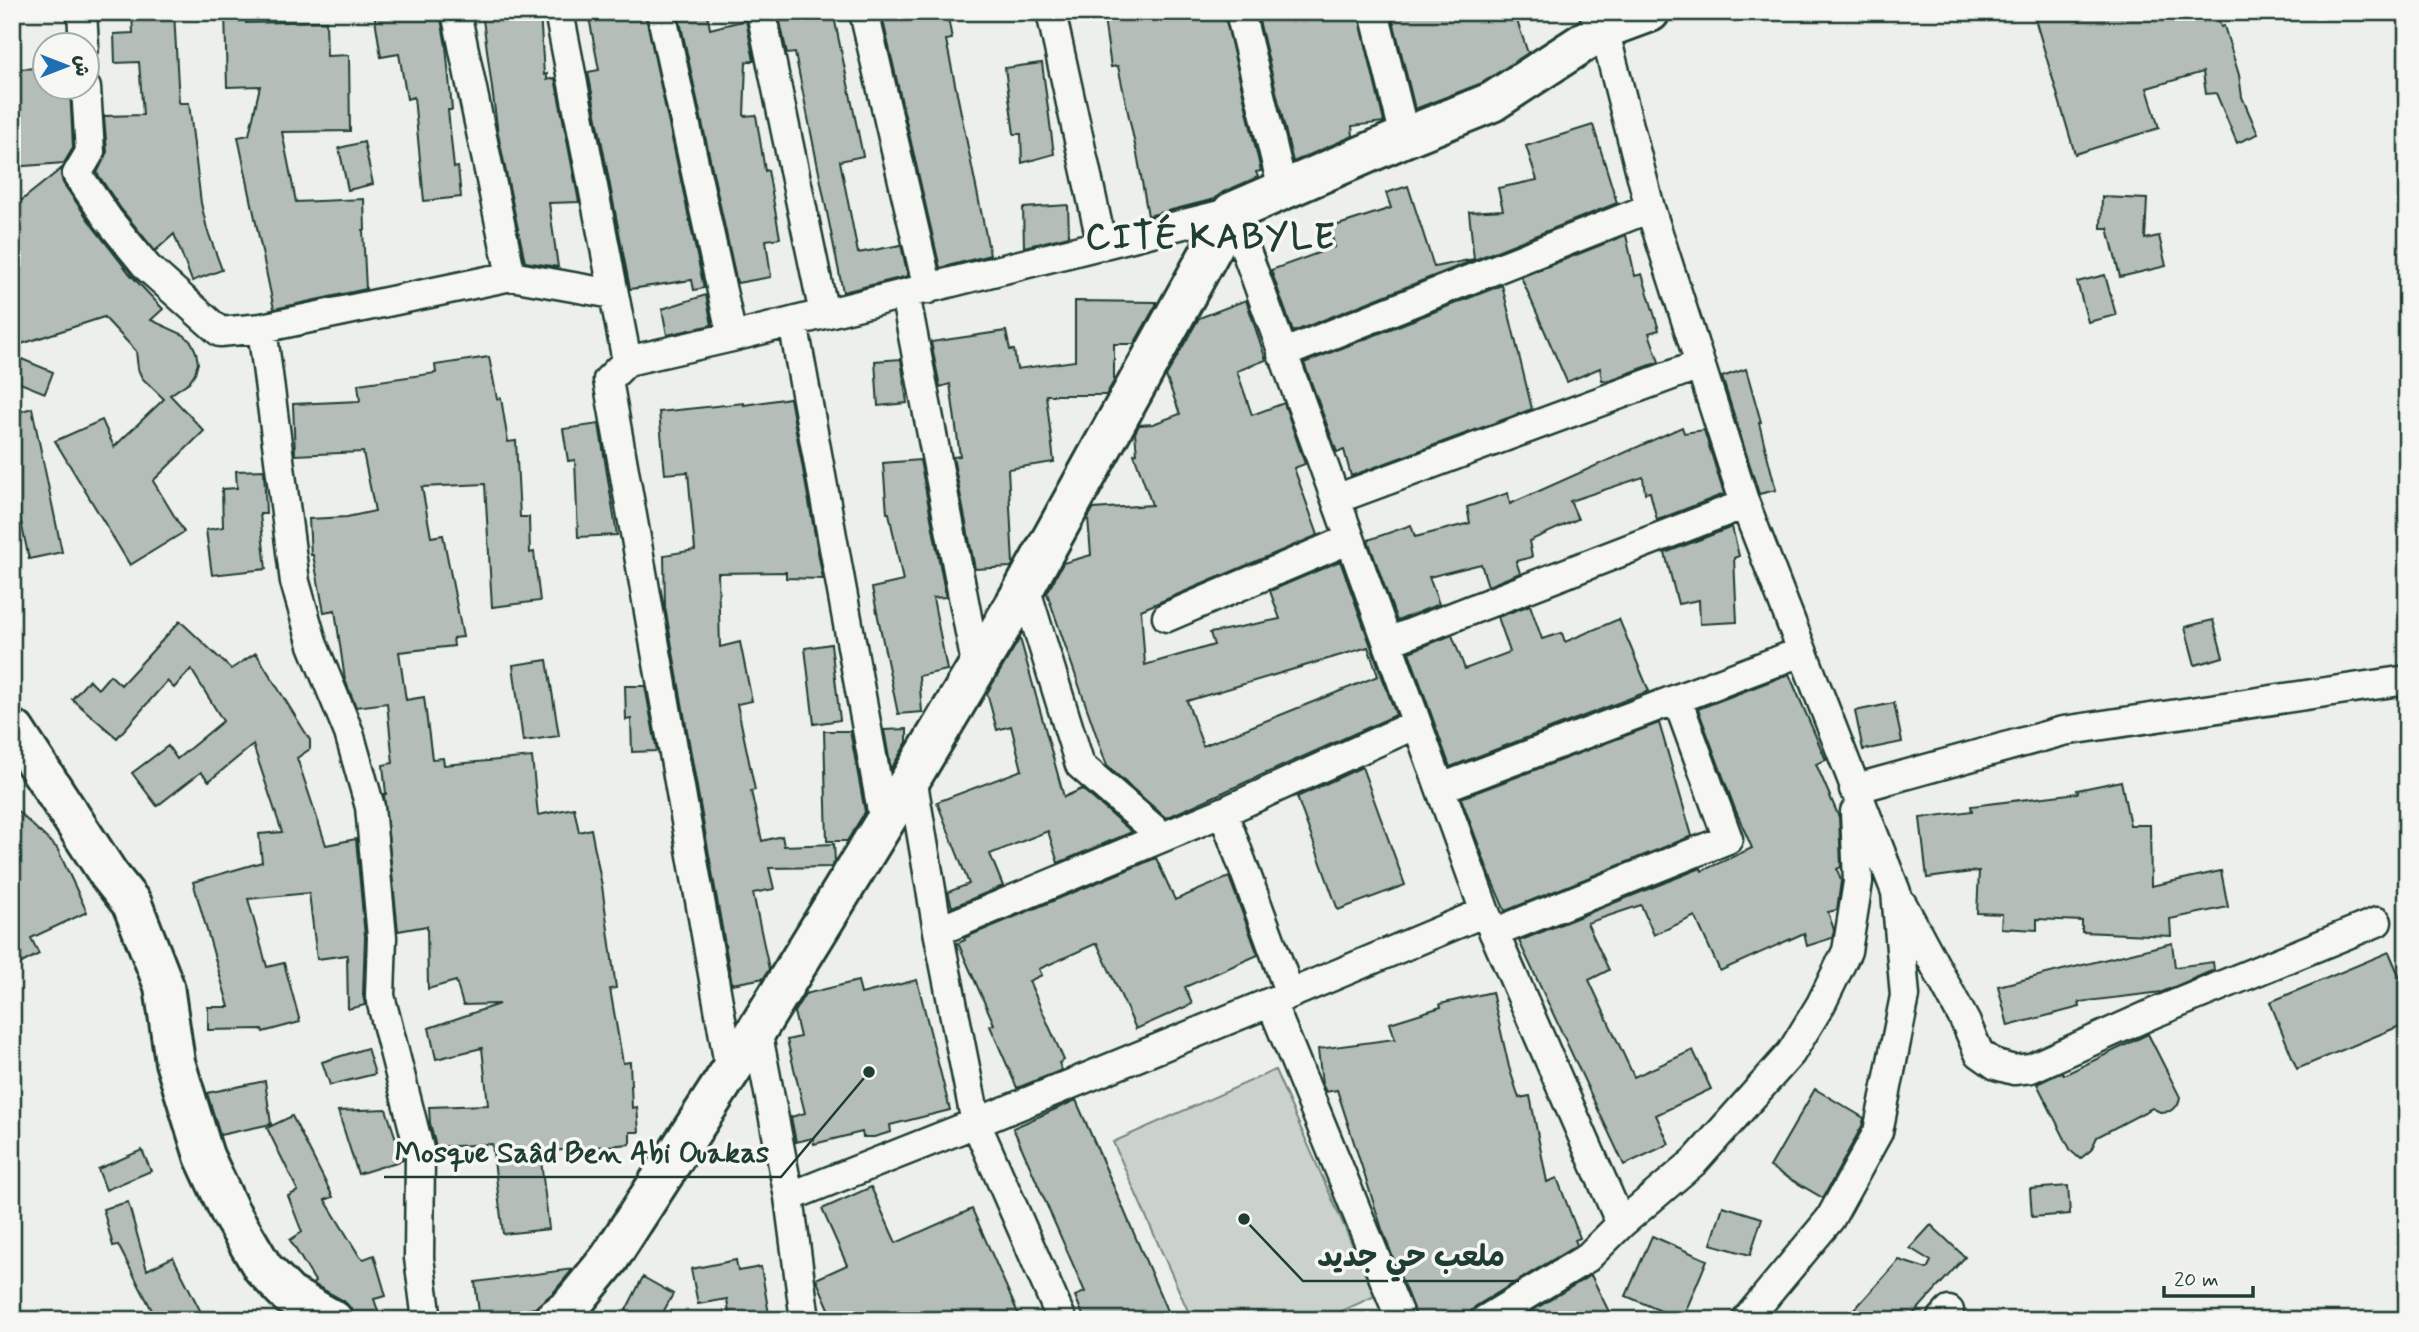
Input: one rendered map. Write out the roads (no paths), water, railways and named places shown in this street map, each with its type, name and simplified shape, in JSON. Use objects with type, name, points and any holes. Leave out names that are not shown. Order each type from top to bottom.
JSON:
[{"type":"street","points":[[82,12],[83,32]]},
{"type":"street","points":[[456,12],[510,276]]},
{"type":"street","points":[[559,12],[627,361]]},
{"type":"street","points":[[661,12],[732,337]]},
{"type":"street","points":[[761,12],[824,314]]},
{"type":"street","points":[[864,12],[916,291],[976,669]]},
{"type":"street","points":[[1051,12],[1101,245]]},
{"type":"street","points":[[1240,12],[1283,190]]},
{"type":"street","points":[[1374,12],[1405,137]]},
{"type":"street","points":[[730,1070],[608,380],[627,361],[1233,212],[1492,102],[1599,21],[1650,12]]},
{"type":"street","points":[[1599,21],[1650,208],[1745,504],[1896,892],[1966,1023],[1979,1053],[1996,1065],[2014,1070],[2031,1068],[2154,1013],[2377,922]]},
{"type":"street","points":[[87,102],[90,152],[77,174],[108,219],[147,267],[220,332],[262,328],[510,276],[613,295]]},
{"type":"street","points":[[1282,354],[1650,208]]},
{"type":"street","points":[[1233,212],[1489,922],[1621,1224]]},
{"type":"street","points":[[553,1320],[569,1308],[609,1259],[757,1030],[1025,587],[1233,212]]},
{"type":"street","points":[[793,322],[884,822]]},
{"type":"street","points":[[262,328],[295,582],[313,645],[349,733],[370,807],[382,937],[380,996],[420,1153],[419,1258],[427,1320]]},
{"type":"street","points":[[1336,499],[1699,365]]},
{"type":"street","points":[[1388,642],[1745,504]]},
{"type":"street","points":[[1167,617],[1350,539]]},
{"type":"street","points":[[1025,587],[1080,765],[1163,838]]},
{"type":"street","points":[[1441,788],[1801,652]]},
{"type":"street","points":[[1854,789],[2063,731],[2407,680]]},
{"type":"street","points":[[789,1197],[1281,998],[1728,839],[1677,699]]},
{"type":"street","points":[[939,931],[1223,812],[1416,724]]},
{"type":"street","points":[[14,731],[132,904],[164,986],[176,1062],[204,1156],[230,1212],[263,1268],[289,1295],[333,1320]]},
{"type":"street","points":[[912,777],[976,1123],[1059,1319]]},
{"type":"street","points":[[1485,1320],[1587,1258],[1621,1224],[1695,1161],[1791,1053],[1821,1004],[1847,951],[1858,882],[1854,789]]},
{"type":"street","points":[[1223,812],[1281,998],[1401,1320]]},
{"type":"street","points":[[1746,1320],[1830,1219],[1878,1132],[1906,996],[1896,892]]},
{"type":"street","points":[[757,1030],[789,1197],[805,1320]]},
{"type":"place","name":"Mosque Saâd Ben Abi Ouakas","points":[[869,1072]]},
{"type":"place","name":"ملعب حي جديد","points":[[1244,1219]]},
{"type":"district","name":"CITÉ KABYLE","points":[[1211,238]]}]
